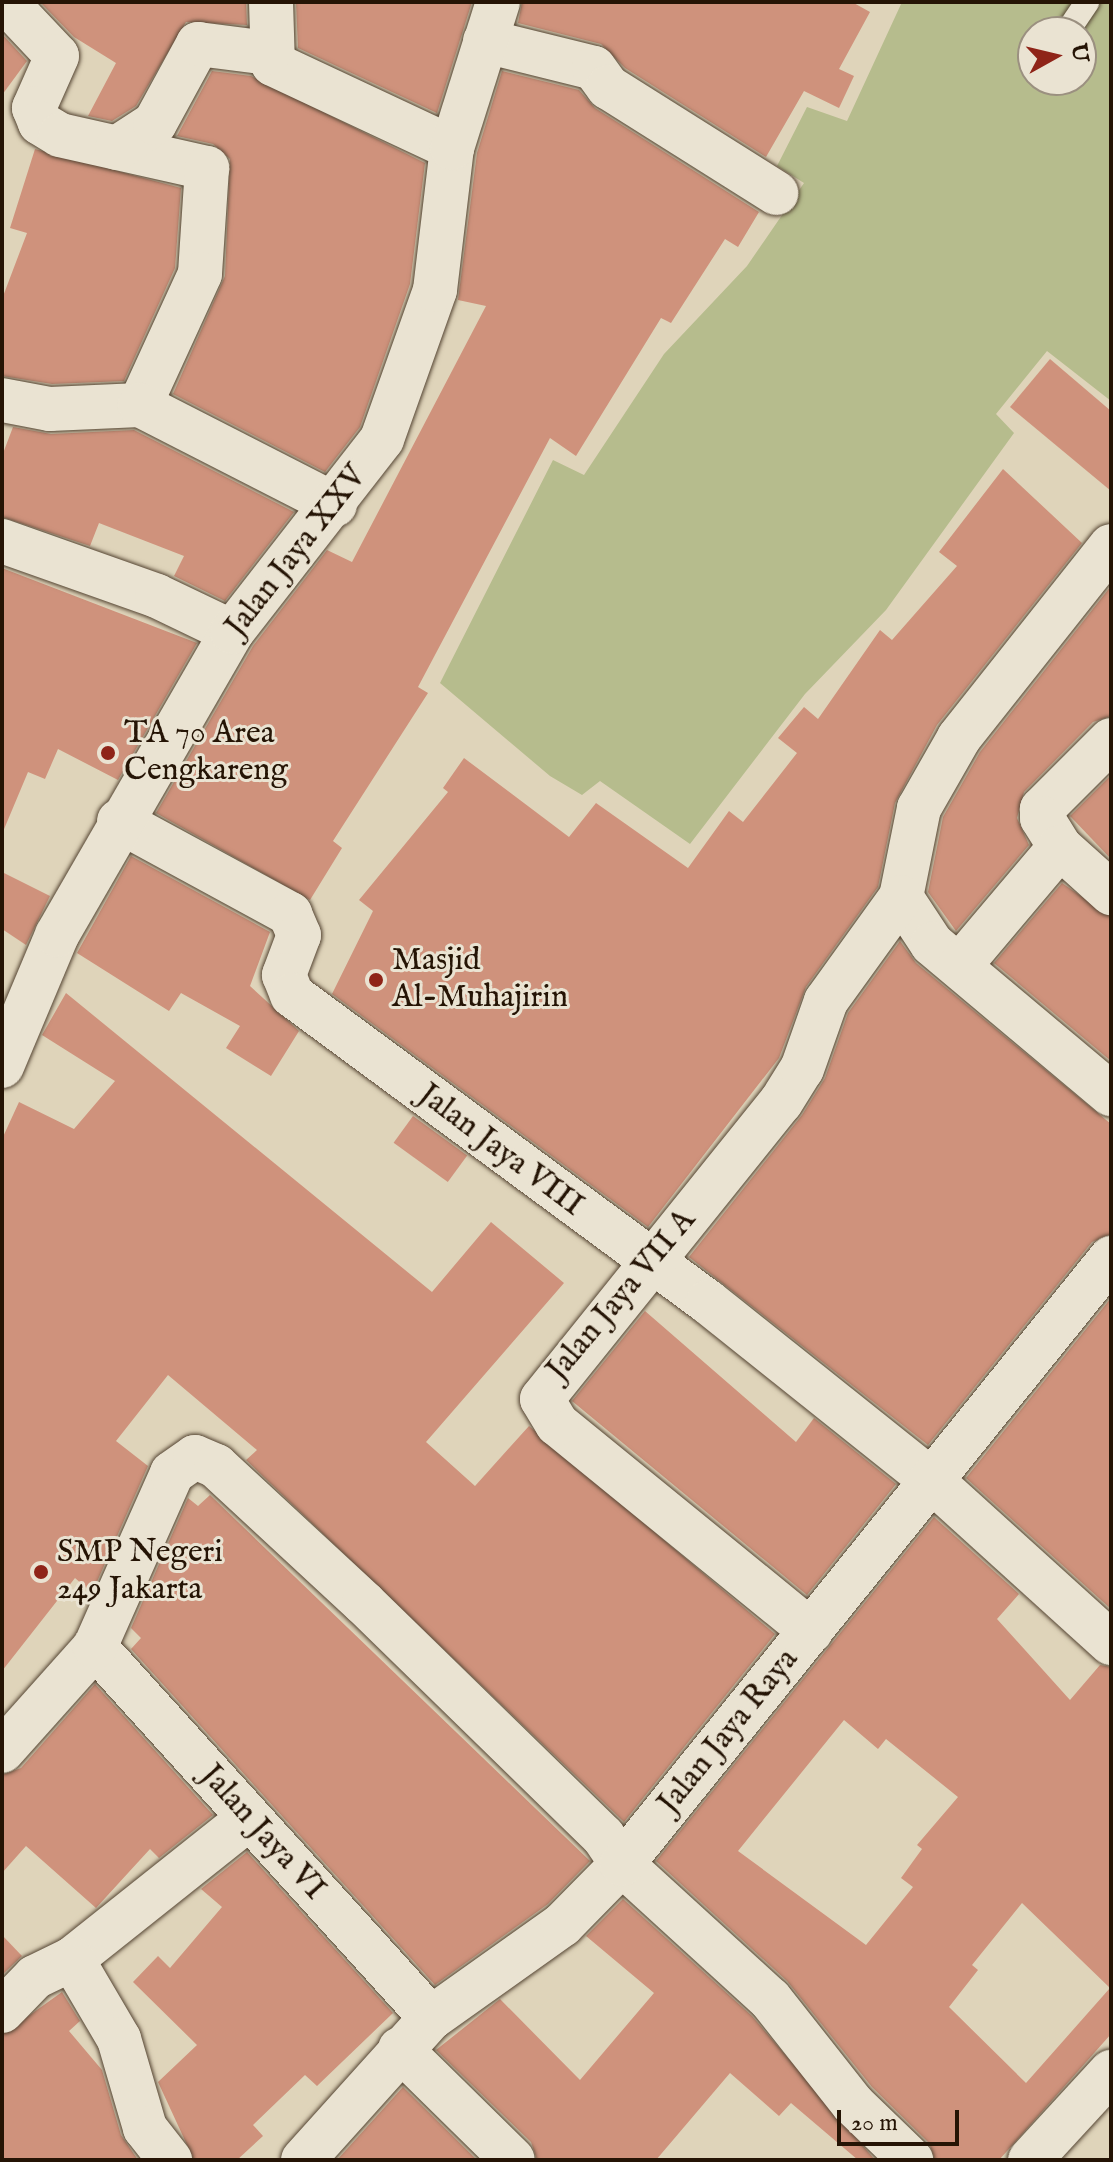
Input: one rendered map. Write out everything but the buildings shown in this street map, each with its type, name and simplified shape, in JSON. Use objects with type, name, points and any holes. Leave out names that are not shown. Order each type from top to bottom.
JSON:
[{"type":"street","points":[[6,2],[57,56],[34,108],[40,123],[117,148],[208,169],[200,274],[140,405]]},
{"type":"street","points":[[271,2],[268,53],[283,72],[452,148]]},
{"type":"street","points":[[491,22],[594,68],[608,87],[776,193]]},
{"type":"street","name":"Jalan Jaya XXV","points":[[2,1066],[57,935],[119,821],[232,632],[335,505],[382,439],[407,379],[435,290],[452,148],[491,22]]},
{"type":"street","points":[[117,148],[155,123],[198,44],[268,53]]},
{"type":"street","points":[[2,400],[50,409],[140,405],[193,428],[335,505]]},
{"type":"street","points":[[2,541],[157,596],[232,632]]},
{"type":"street","points":[[1111,546],[959,738],[919,808],[901,897],[914,926],[1111,1094]]},
{"type":"street","points":[[1109,746],[1042,809],[1043,830],[1111,893]]},
{"type":"street","name":"Jalan Jaya VIII","points":[[119,821],[290,914],[299,935],[284,975],[292,995],[647,1261],[931,1480],[1111,1643]]},
{"type":"street","points":[[961,964],[1060,847]]},
{"type":"street","name":"Jalan Jaya VII A","points":[[811,1631],[546,1414],[543,1391],[781,1102],[826,1001],[901,897]]},
{"type":"street","name":"Jalan Jaya Raya","points":[[303,2160],[431,2018],[562,1925],[622,1864],[1111,1258]]},
{"type":"street","points":[[2,1751],[95,1647],[172,1473],[195,1457],[216,1466],[364,1603],[603,1836],[622,1864],[770,1999],[853,2104],[911,2160]]},
{"type":"street","name":"Jalan Jaya VI","points":[[95,1647],[431,2018]]},
{"type":"street","points":[[2,2011],[35,1977],[72,1959],[248,1819]]},
{"type":"street","points":[[72,1959],[119,2039],[145,2128],[170,2160]]},
{"type":"street","points":[[400,2049],[513,2160]]},
{"type":"street","points":[[1038,2157],[1111,2072]]},
{"type":"green space","points":[[902,2],[1111,2],[1111,401],[1047,351],[996,414],[1014,433],[886,610],[805,694],[690,844],[600,781],[582,795],[550,776],[440,683],[553,460],[584,475],[664,354],[747,266],[804,183],[777,166],[807,107],[847,121]]},
{"type":"place","name":"TA 70 Area Cengkareng","points":[[108,753]]},
{"type":"place","name":"Masjid Al-Muhajirin","points":[[376,980]]},
{"type":"place","name":"SMP Negeri 249 Jakarta","points":[[41,1572]]}]
